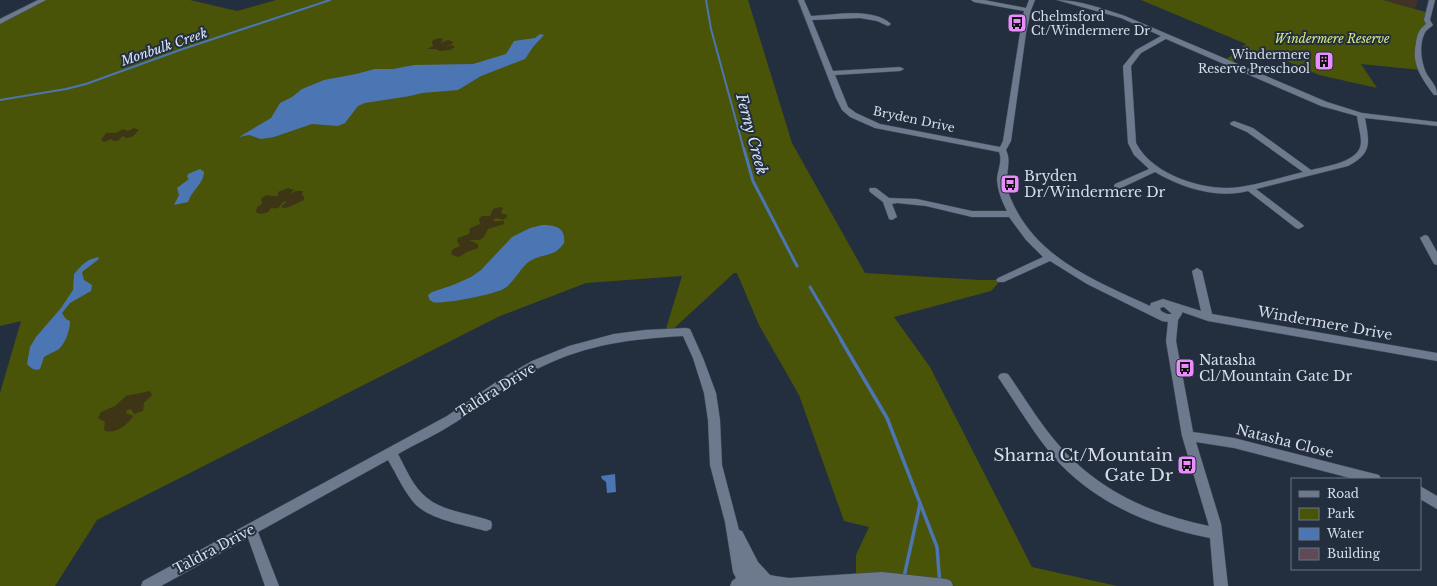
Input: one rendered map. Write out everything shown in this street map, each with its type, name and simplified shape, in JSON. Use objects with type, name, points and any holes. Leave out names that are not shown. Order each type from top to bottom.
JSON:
[{"type":"street","points":[[0,22],[43,0]]},
{"type":"street","name":"Bryden Drive","points":[[801,0],[843,105],[849,111],[864,121],[886,128],[1002,150]]},
{"type":"street","points":[[974,0],[1028,10]]},
{"type":"street","points":[[1032,0],[1028,10],[1023,33],[1008,141],[1002,150],[1005,159],[1002,173],[1002,189],[1012,214],[1029,237],[1051,257],[1084,278],[1126,298],[1158,310],[1171,341],[1188,436],[1213,514],[1217,534],[1221,586]]},
{"type":"street","points":[[1060,0],[1106,11],[1324,104],[1361,115],[1437,124]]},
{"type":"street","points":[[1432,0],[1427,20],[1434,26]]},
{"type":"street","points":[[809,18],[864,16],[877,18],[888,24]]},
{"type":"street","points":[[1434,26],[1422,30],[1417,45],[1417,57],[1426,78],[1437,93]]},
{"type":"street","points":[[1166,36],[1137,51],[1132,56],[1127,66],[1132,144],[1141,157],[1155,169],[1181,182],[1204,188],[1229,191],[1251,189],[1310,172],[1345,164],[1360,154],[1365,142],[1361,115]]},
{"type":"street","points":[[831,73],[900,69]]},
{"type":"street","points":[[1234,123],[1250,130],[1310,172]]},
{"type":"street","points":[[1118,186],[1155,169]]},
{"type":"street","points":[[1251,189],[1299,226]]},
{"type":"street","points":[[873,190],[887,201],[892,218]]},
{"type":"street","points":[[887,201],[918,201],[977,215],[993,216],[1012,214]]},
{"type":"street","points":[[1425,238],[1437,262]]},
{"type":"street","points":[[1001,280],[1051,257]]},
{"type":"street","points":[[1197,271],[1208,317]]},
{"type":"street","points":[[1170,305],[1176,311],[1171,341]]},
{"type":"street","name":"Windermere Drive","points":[[1208,317],[1166,318],[1158,310],[1170,305],[1208,317],[1437,357]]},
{"type":"street","name":"Taldra Drive","points":[[148,586],[451,419],[517,374],[555,356],[586,345],[614,338],[645,334],[686,332],[698,358],[710,394],[714,420],[716,466],[749,580]]},
{"type":"street","points":[[1004,377],[1054,449],[1082,476],[1095,486],[1125,504],[1164,521],[1217,534]]},
{"type":"street","name":"Natasha Close","points":[[1188,436],[1241,445],[1371,478]]},
{"type":"street","points":[[390,452],[415,494],[423,502],[433,509],[486,525]]},
{"type":"street","points":[[1421,493],[1437,503]]},
{"type":"street","points":[[252,529],[272,586]]},
{"type":"street","points":[[749,580],[784,585],[822,585],[894,579],[946,586]]},
{"type":"shaded area","points":[[1383,0],[1418,0],[1415,9]]},
{"type":"green space","points":[[43,0],[190,0],[237,11],[276,0],[748,0],[792,143],[865,273],[1001,280],[991,291],[894,317],[930,367],[1032,567],[1117,586],[849,586],[856,573],[856,555],[869,527],[844,521],[799,395],[759,325],[737,273],[734,273],[670,332],[665,332],[682,276],[586,283],[500,316],[97,520],[55,586],[0,586],[0,393],[21,321],[0,326],[0,22]]},
{"type":"green space","name":"Windermere Reserve","points":[[1141,0],[1383,0],[1429,13],[1428,22],[1419,39],[1421,70],[1361,64],[1377,88],[1319,75],[1261,50],[1228,64],[1223,62],[1246,44]]},
{"type":"sand","points":[[439,38],[443,39],[441,43],[448,40],[453,42],[452,44],[444,47],[452,45],[455,47],[450,50],[439,51],[436,49],[427,49],[433,46],[433,40]]},
{"type":"sand","points":[[134,128],[139,130],[132,137],[126,138],[123,136],[115,141],[112,139],[104,142],[101,140],[106,133],[116,133],[123,129],[128,131]]},
{"type":"sand","points":[[288,188],[294,190],[290,194],[296,191],[303,191],[302,195],[304,200],[289,207],[281,207],[286,202],[285,201],[278,208],[271,208],[266,213],[261,214],[256,212],[257,207],[262,204],[261,199],[263,197],[267,195],[278,196],[278,192]]},
{"type":"sand","points":[[500,207],[503,208],[501,213],[507,215],[507,217],[503,220],[496,218],[493,220],[504,221],[504,224],[488,229],[484,237],[480,240],[469,240],[478,244],[478,248],[459,257],[452,255],[451,253],[453,249],[460,246],[457,241],[458,238],[469,234],[470,228],[480,224],[479,219],[482,216],[490,216],[493,209]]},
{"type":"sand","points":[[150,391],[152,395],[144,403],[143,411],[134,414],[131,409],[127,410],[126,413],[133,416],[128,423],[117,430],[109,432],[105,431],[105,422],[98,418],[101,412],[115,406],[126,396]]},
{"type":"water","points":[[540,34],[544,35],[525,59],[481,76],[458,90],[422,93],[365,103],[358,106],[345,123],[338,126],[312,124],[274,137],[261,139],[249,135],[239,137],[271,118],[280,103],[292,97],[302,89],[324,80],[375,69],[393,69],[414,65],[473,64],[506,54],[514,41],[535,38]]},
{"type":"water","points":[[200,169],[204,172],[202,180],[188,202],[174,205],[179,195],[177,188],[189,179],[187,177],[188,174]]},
{"type":"water","points":[[542,225],[555,226],[559,228],[563,233],[564,243],[556,251],[530,261],[505,288],[481,296],[447,302],[438,303],[430,300],[428,295],[432,292],[471,277],[481,270],[512,237],[530,228]]},
{"type":"water","points":[[98,257],[99,259],[82,272],[84,280],[92,285],[91,291],[70,303],[62,313],[66,319],[70,321],[64,343],[59,349],[44,357],[40,369],[33,369],[27,364],[30,347],[36,337],[61,308],[73,290],[74,274],[89,260]]},
{"type":"water","points":[[615,474],[616,492],[607,493],[606,482],[601,476]]},
{"type":"building","points":[[1315,55],[1328,58],[1329,68],[1316,65]]},
{"type":"waterway","name":"Monbulk Creek","points":[[0,100],[66,89],[86,84],[180,50],[330,0]]},
{"type":"waterway","name":"Ferny Creek","points":[[706,0],[711,29],[744,150]]},
{"type":"waterway","name":"Ferny Creek","points":[[744,149],[753,181],[797,266]]},
{"type":"waterway","name":"Ferny Creek","points":[[810,287],[842,341]]},
{"type":"waterway","points":[[841,340],[887,418],[937,547],[940,586]]},
{"type":"waterway","points":[[902,586],[920,504]]},
{"type":"place","name":"Chelmsford Ct/Windermere Dr","points":[[1017,23]]},
{"type":"place","name":"Windermere Reserve Preschool","points":[[1324,61]]},
{"type":"place","name":"Bryden Dr/Windermere Dr","points":[[1010,184]]},
{"type":"place","name":"Natasha Cl/Mountain Gate Dr","points":[[1185,368]]},
{"type":"place","name":"Sharna Ct/Mountain Gate Dr","points":[[1187,465]]}]
